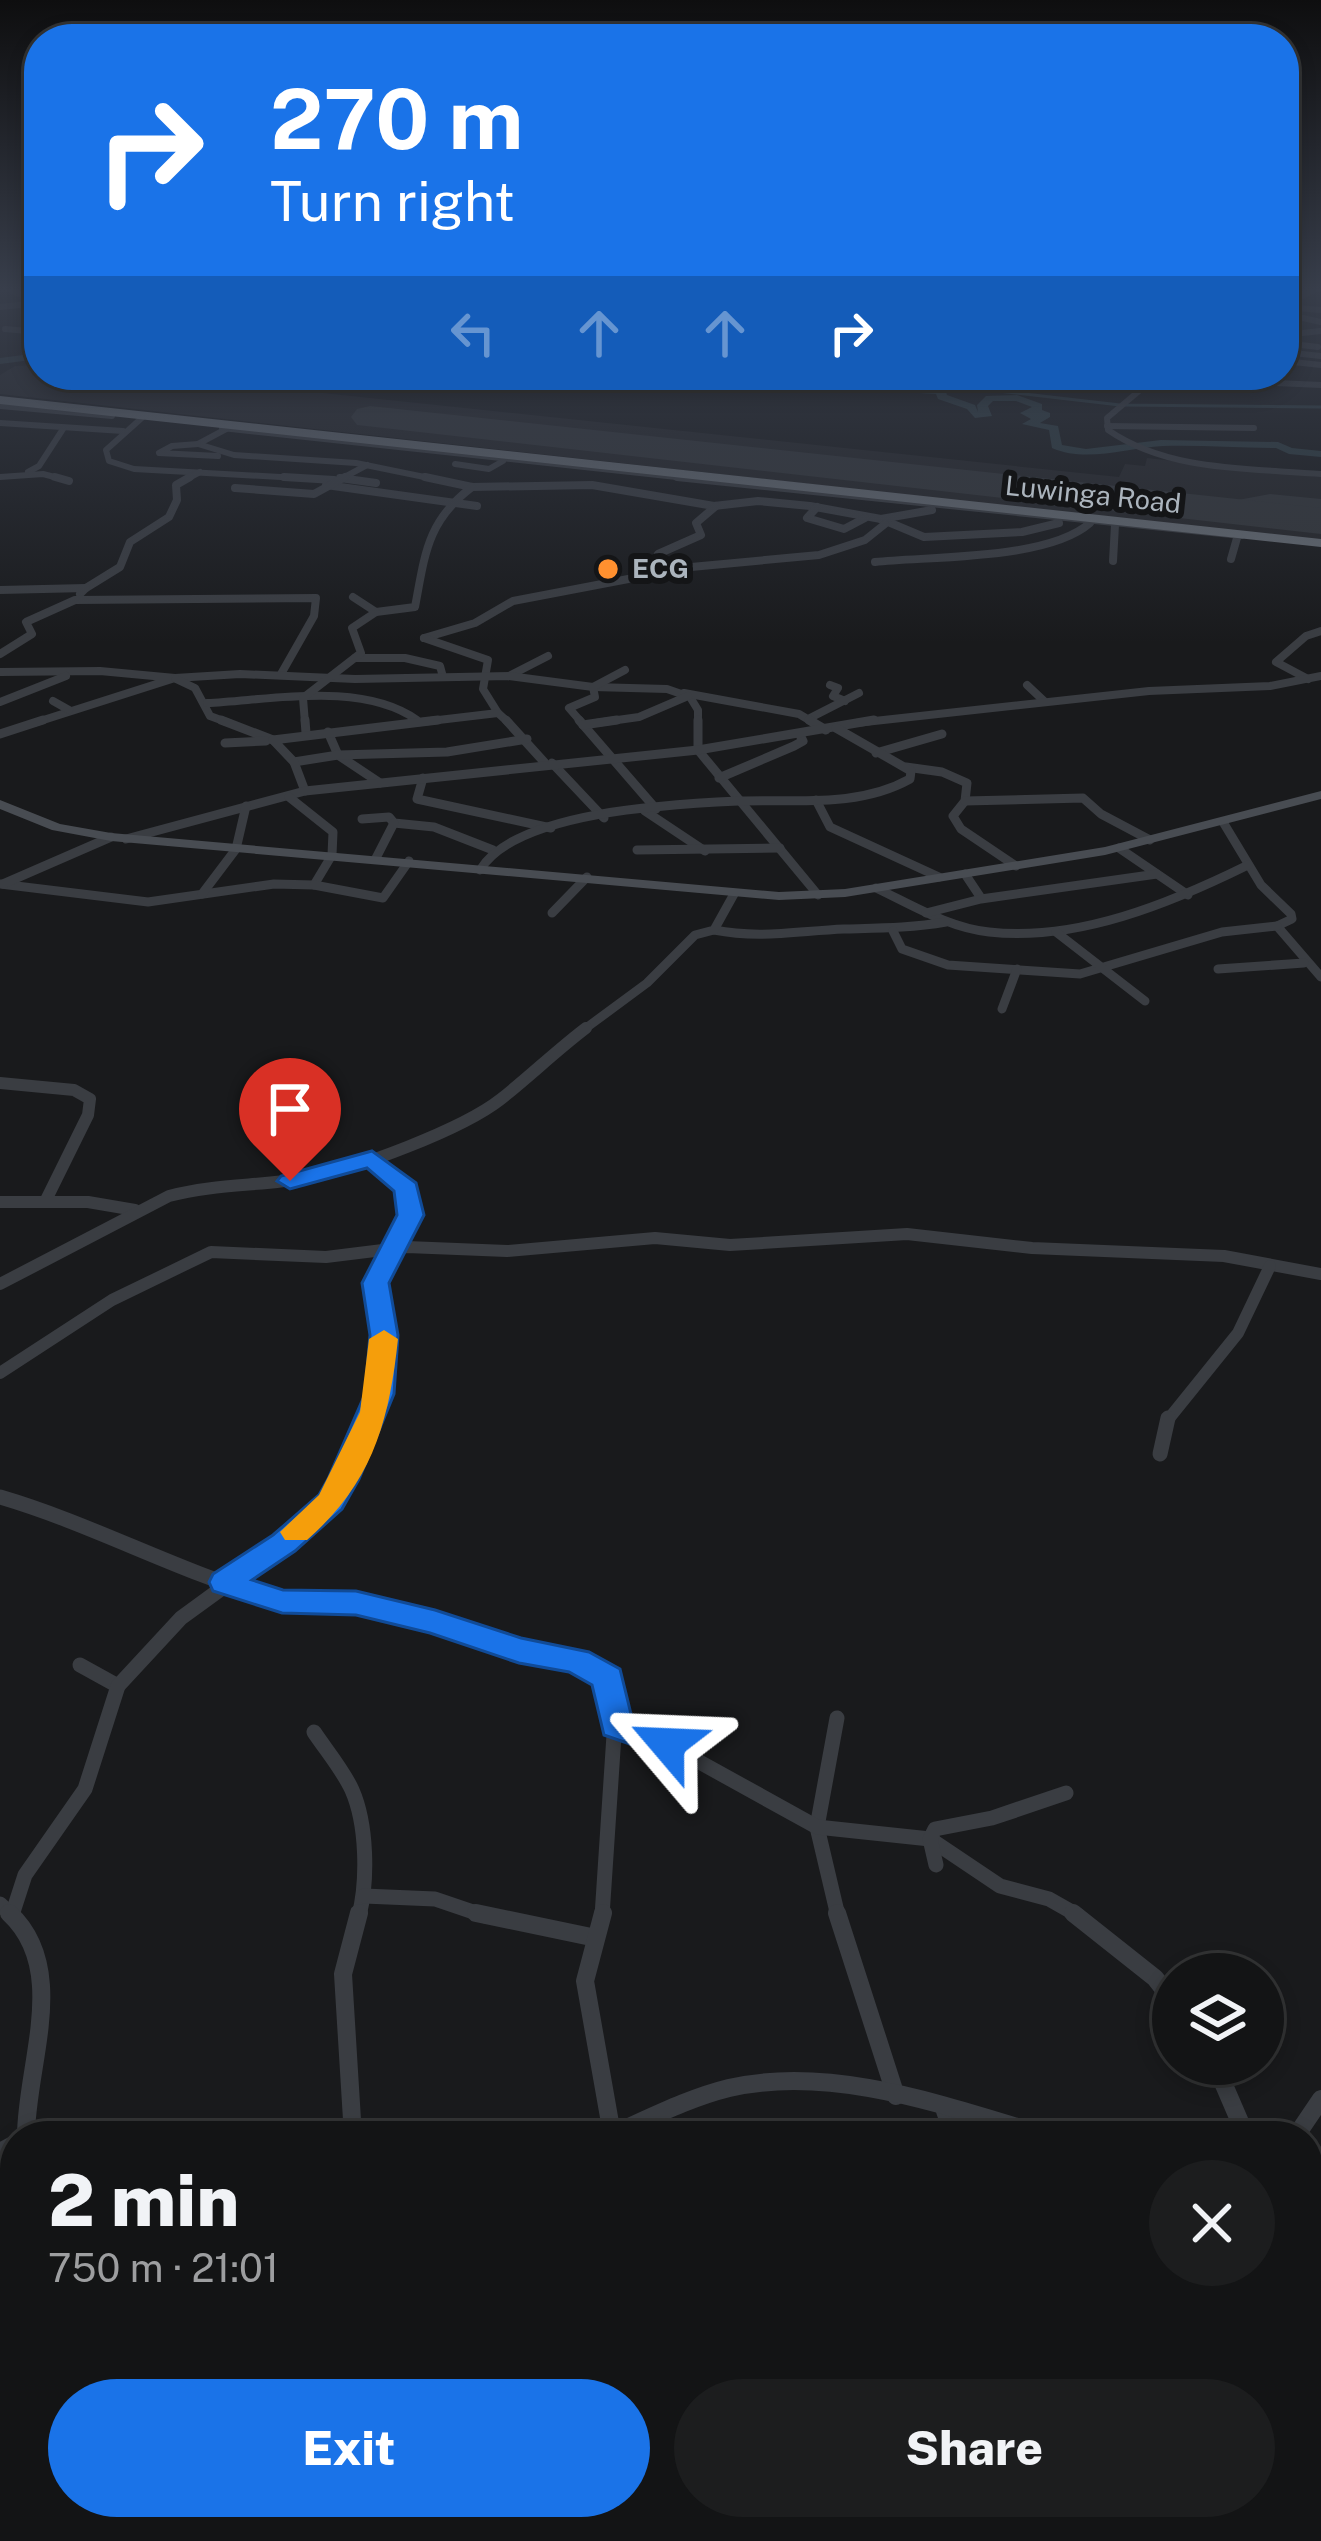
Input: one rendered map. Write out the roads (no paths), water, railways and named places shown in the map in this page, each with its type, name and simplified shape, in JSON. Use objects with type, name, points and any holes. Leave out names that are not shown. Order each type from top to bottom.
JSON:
[{"type":"highway","name":"Luwinga Road","points":[[28,406],[1321,544]]},
{"type":"street","points":[[1107,426],[1107,418],[1118,406]]},
{"type":"street","points":[[143,417],[123,430],[104,452],[109,461],[134,469],[376,483]]},
{"type":"street","points":[[0,423],[123,430]]},
{"type":"street","points":[[1107,426],[1254,428]]},
{"type":"street","points":[[1107,426],[1134,447],[1162,457],[1321,474]]},
{"type":"street","points":[[198,444],[229,427],[606,468]]},
{"type":"street","points":[[41,470],[63,429]]},
{"type":"street","points":[[276,458],[320,439]]},
{"type":"street","points":[[234,455],[198,444],[172,446],[159,453],[367,465],[472,487],[589,485],[716,506],[758,501],[814,506],[924,537],[1016,532],[1068,519],[1239,536],[1231,559]]},
{"type":"street","points":[[442,480],[467,454]]},
{"type":"street","points":[[454,464],[489,470],[504,460]]},
{"type":"street","points":[[235,488],[314,494],[367,465]]},
{"type":"street","points":[[579,497],[606,468]]},
{"type":"street","points":[[0,477],[41,470],[69,482]]},
{"type":"street","points":[[0,654],[32,634],[26,622],[75,599],[120,567],[130,542],[169,518],[177,500],[176,485],[200,472]]},
{"type":"street","points":[[333,481],[476,506]]},
{"type":"street","points":[[758,501],[769,486]]},
{"type":"street","points":[[303,698],[361,652],[352,628],[376,612],[415,607],[416,583],[425,570],[424,549],[449,504],[472,487]]},
{"type":"street","points":[[801,489],[852,495]]},
{"type":"street","points":[[823,494],[808,518],[842,528],[866,518]]},
{"type":"street","points":[[604,818],[485,697],[488,661],[424,638],[475,623],[513,601],[691,567],[819,555],[865,540],[883,522],[950,505]]},
{"type":"street","points":[[664,563],[658,554],[701,535],[696,523],[716,506]]},
{"type":"street","points":[[875,562],[1035,546],[1074,537],[1090,523]]},
{"type":"street","points":[[1113,561],[1115,525]]},
{"type":"street","points":[[1016,532],[1049,555]]},
{"type":"street","points":[[281,674],[314,616],[319,585]]},
{"type":"street","points":[[0,590],[86,588]]},
{"type":"street","points":[[353,597],[376,612]]},
{"type":"street","points":[[75,599],[106,603],[316,598]]},
{"type":"street","points":[[1309,680],[1276,662],[1306,636],[1321,631]]},
{"type":"street","points":[[509,676],[548,656]]},
{"type":"street","points":[[355,658],[418,660],[440,666],[443,677]]},
{"type":"street","points":[[593,687],[625,670]]},
{"type":"street","points":[[0,702],[75,671]]},
{"type":"street","points":[[0,672],[175,678],[484,675],[593,687],[652,686],[810,718],[905,767],[959,777],[967,784],[965,801],[953,816],[961,829],[1016,866]]},
{"type":"street","points":[[0,729],[14,729],[175,678],[195,688],[210,716],[273,740],[294,762],[305,790]]},
{"type":"street","points":[[719,778],[801,738],[910,714],[1321,680]]},
{"type":"street","points":[[830,685],[838,688],[833,696],[845,700]]},
{"type":"street","points":[[1028,685],[1044,701]]},
{"type":"street","points":[[593,687],[595,697],[569,708],[650,810],[706,851]]},
{"type":"street","points":[[810,718],[859,693]]},
{"type":"street","points":[[583,725],[639,716],[686,695]]},
{"type":"street","points":[[686,695],[698,710],[698,750],[818,895]]},
{"type":"street","points":[[303,698],[306,733]]},
{"type":"street","points":[[207,704],[303,698],[402,708],[417,720]]},
{"type":"street","points":[[53,701],[69,710]]},
{"type":"street","points":[[226,743],[498,713]]},
{"type":"street","points":[[328,732],[338,755],[380,783]]},
{"type":"street","points":[[875,754],[942,734]]},
{"type":"street","points":[[1,884],[119,838],[305,790],[801,738],[818,751]]},
{"type":"street","points":[[294,762],[338,755],[447,752],[527,739]]},
{"type":"street","points":[[447,752],[458,773]]},
{"type":"street","points":[[745,764],[766,772]]},
{"type":"street","points":[[480,870],[493,850],[552,829],[650,810],[737,801],[816,800],[898,787],[910,779],[911,772],[905,767]]},
{"type":"street","points":[[422,778],[417,799],[552,829]]},
{"type":"street","points":[[4,809],[57,827],[119,838],[376,857],[734,894],[818,895],[1119,848],[1321,795]]},
{"type":"street","points":[[289,797],[328,823],[334,841],[332,855],[314,884]]},
{"type":"street","points":[[965,801],[1083,798],[1101,814],[1150,839]]},
{"type":"street","points":[[816,800],[830,827],[939,877]]},
{"type":"street","points":[[202,894],[236,849],[246,806]]},
{"type":"street","points":[[362,819],[389,818],[394,824],[434,827],[493,850]]},
{"type":"street","points":[[893,932],[902,949],[932,962],[1080,974],[1222,932],[1277,926],[1292,919],[1266,892],[1223,822]]},
{"type":"street","points":[[376,857],[394,824]]},
{"type":"street","points":[[637,850],[780,848]]},
{"type":"street","points":[[1119,848],[1188,895]]},
{"type":"street","points":[[1,884],[122,901],[274,884],[314,884],[383,898],[409,861]]},
{"type":"street","points":[[876,888],[947,922],[987,932],[1056,932],[1188,895],[1248,865]]},
{"type":"street","points":[[965,874],[981,898]]},
{"type":"street","points":[[926,913],[981,898],[1100,889],[1157,874]]},
{"type":"street","points":[[552,913],[587,877]]},
{"type":"street","points":[[714,930],[734,894]]},
{"type":"street","points":[[0,1284],[135,1210],[183,1192],[290,1181],[372,1159],[499,1102],[547,1058],[647,983],[695,935],[714,930],[754,938],[845,929],[893,932],[947,922]]},
{"type":"street","points":[[1277,926],[1304,963],[1321,977]]},
{"type":"street","points":[[1056,932],[1145,1001]]},
{"type":"street","points":[[1218,970],[1304,963]]},
{"type":"street","points":[[1002,1009],[1017,969]]},
{"type":"street","points":[[0,1083],[74,1090],[90,1099],[88,1115],[46,1200]]},
{"type":"street","points":[[28,2121],[41,2009],[40,1977],[36,1947],[6,1908],[85,1789],[118,1686],[181,1618],[284,1543],[331,1502],[344,1479],[378,1404],[384,1335],[376,1283],[409,1224],[410,1194],[372,1159]]},
{"type":"street","points":[[0,1202],[118,1204],[135,1210]]},
{"type":"street","points":[[0,1373],[112,1300],[211,1252],[326,1257],[433,1246],[507,1251],[664,1238],[730,1245],[907,1234],[1032,1248],[1208,1255],[1321,1274]]},
{"type":"street","points":[[1160,1454],[1167,1420],[1238,1333],[1270,1266]]},
{"type":"street","points":[[0,1496],[95,1527],[141,1552],[282,1601],[356,1603],[435,1622],[519,1650],[577,1661],[608,1678],[616,1726],[604,1905],[585,1970],[608,2121]]},
{"type":"street","points":[[80,1665],[118,1686]]},
{"type":"street","points":[[837,1718],[817,1827],[839,1921],[896,2096]]},
{"type":"street","points":[[616,1726],[667,1744],[817,1827],[930,1839],[1000,1886],[1048,1899],[1088,1921],[1152,1975]]},
{"type":"street","points":[[314,1732],[336,1760],[358,1807],[364,1896],[343,1974],[352,2121]]},
{"type":"street","points":[[936,1865],[930,1839],[934,1829],[955,1821],[996,1817],[1044,1796],[1066,1793]]},
{"type":"street","points":[[364,1896],[435,1899],[495,1919],[596,1938]]},
{"type":"street","points":[[646,2121],[730,2088],[760,2083],[896,2096],[986,2121]]},
{"type":"street","points":[[1224,2085],[1240,2121]]},
{"type":"street","points":[[945,2111],[949,2121]]},
{"type":"waterway","points":[[967,406],[975,415],[988,414],[982,406]]},
{"type":"waterway","points":[[1037,406],[1036,411],[1046,415],[1025,413],[1040,419],[1027,424],[1054,428],[1057,448],[1086,452],[1161,443],[1278,445],[1289,451],[1321,454]]},
{"type":"waterway","points":[[1178,406],[1321,407]]},
{"type":"place","name":"ECG","points":[[608,569]]}]
